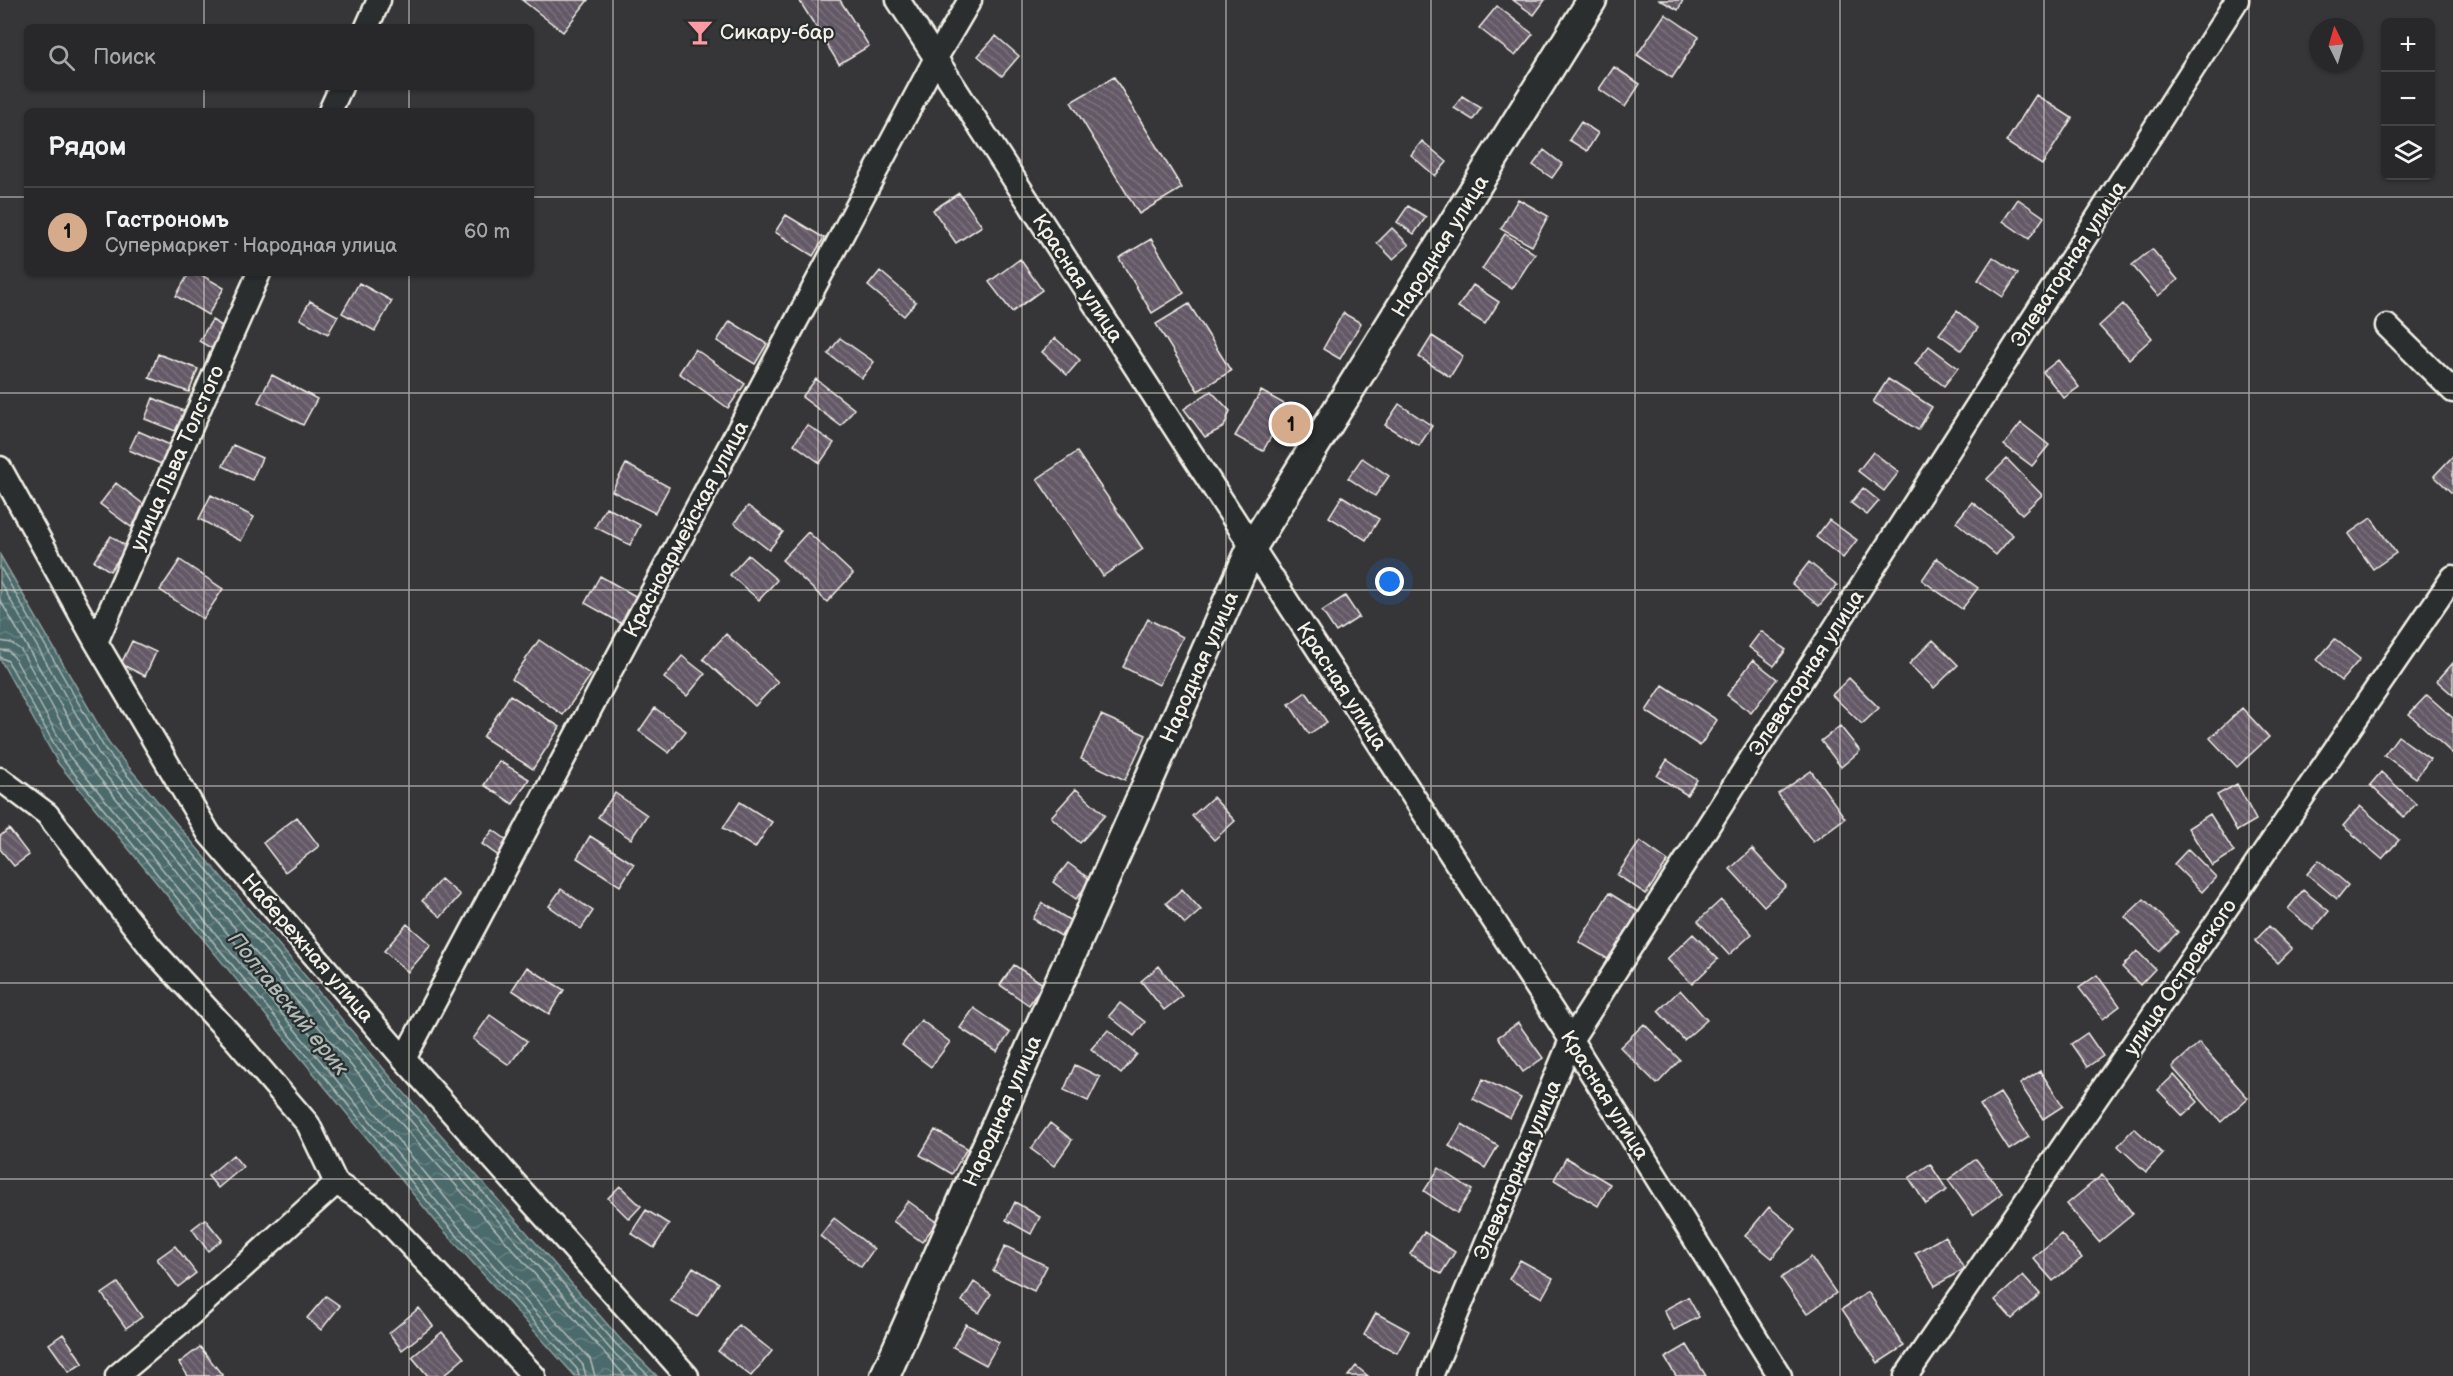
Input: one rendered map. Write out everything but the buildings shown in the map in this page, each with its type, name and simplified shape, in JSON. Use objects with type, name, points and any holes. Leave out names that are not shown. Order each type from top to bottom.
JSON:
[{"type":"main road","name":"Народная улица","points":[[885,1376],[1252,547],[1592,0]]},
{"type":"street","points":[[368,24],[379,0]]},
{"type":"street","name":"Красная улица","points":[[898,0],[1571,1040],[1780,1376]]},
{"type":"street","name":"Красноармейская улица","points":[[404,1059],[936,58],[970,0]]},
{"type":"street","name":"Элеваторная улица","points":[[1431,1376],[1571,1040],[2237,0]]},
{"type":"street","points":[[331,108],[340,90]]},
{"type":"street","name":"улица Льва Толстого","points":[[96,642],[258,276]]},
{"type":"street","points":[[2387,326],[2453,391]]},
{"type":"street","name":"Набережная улица","points":[[0,468],[96,642],[209,834],[404,1059],[687,1376]]},
{"type":"street","name":"улица Островского","points":[[1906,1376],[2453,577]]},
{"type":"street","points":[[0,779],[47,814],[152,949],[235,1039],[308,1124],[336,1183],[375,1208],[534,1376]]},
{"type":"street","points":[[117,1376],[191,1314],[336,1183]]},
{"type":"water","name":"Полтавский ерик","points":[[0,555],[110,745],[399,1087],[622,1341],[657,1376],[575,1376],[437,1223],[58,763],[0,659]]},
{"type":"place","name":"Сикару-бар","points":[[700,32]]},
{"type":"place","name":"Гастрономъ","points":[[1291,424]]}]
